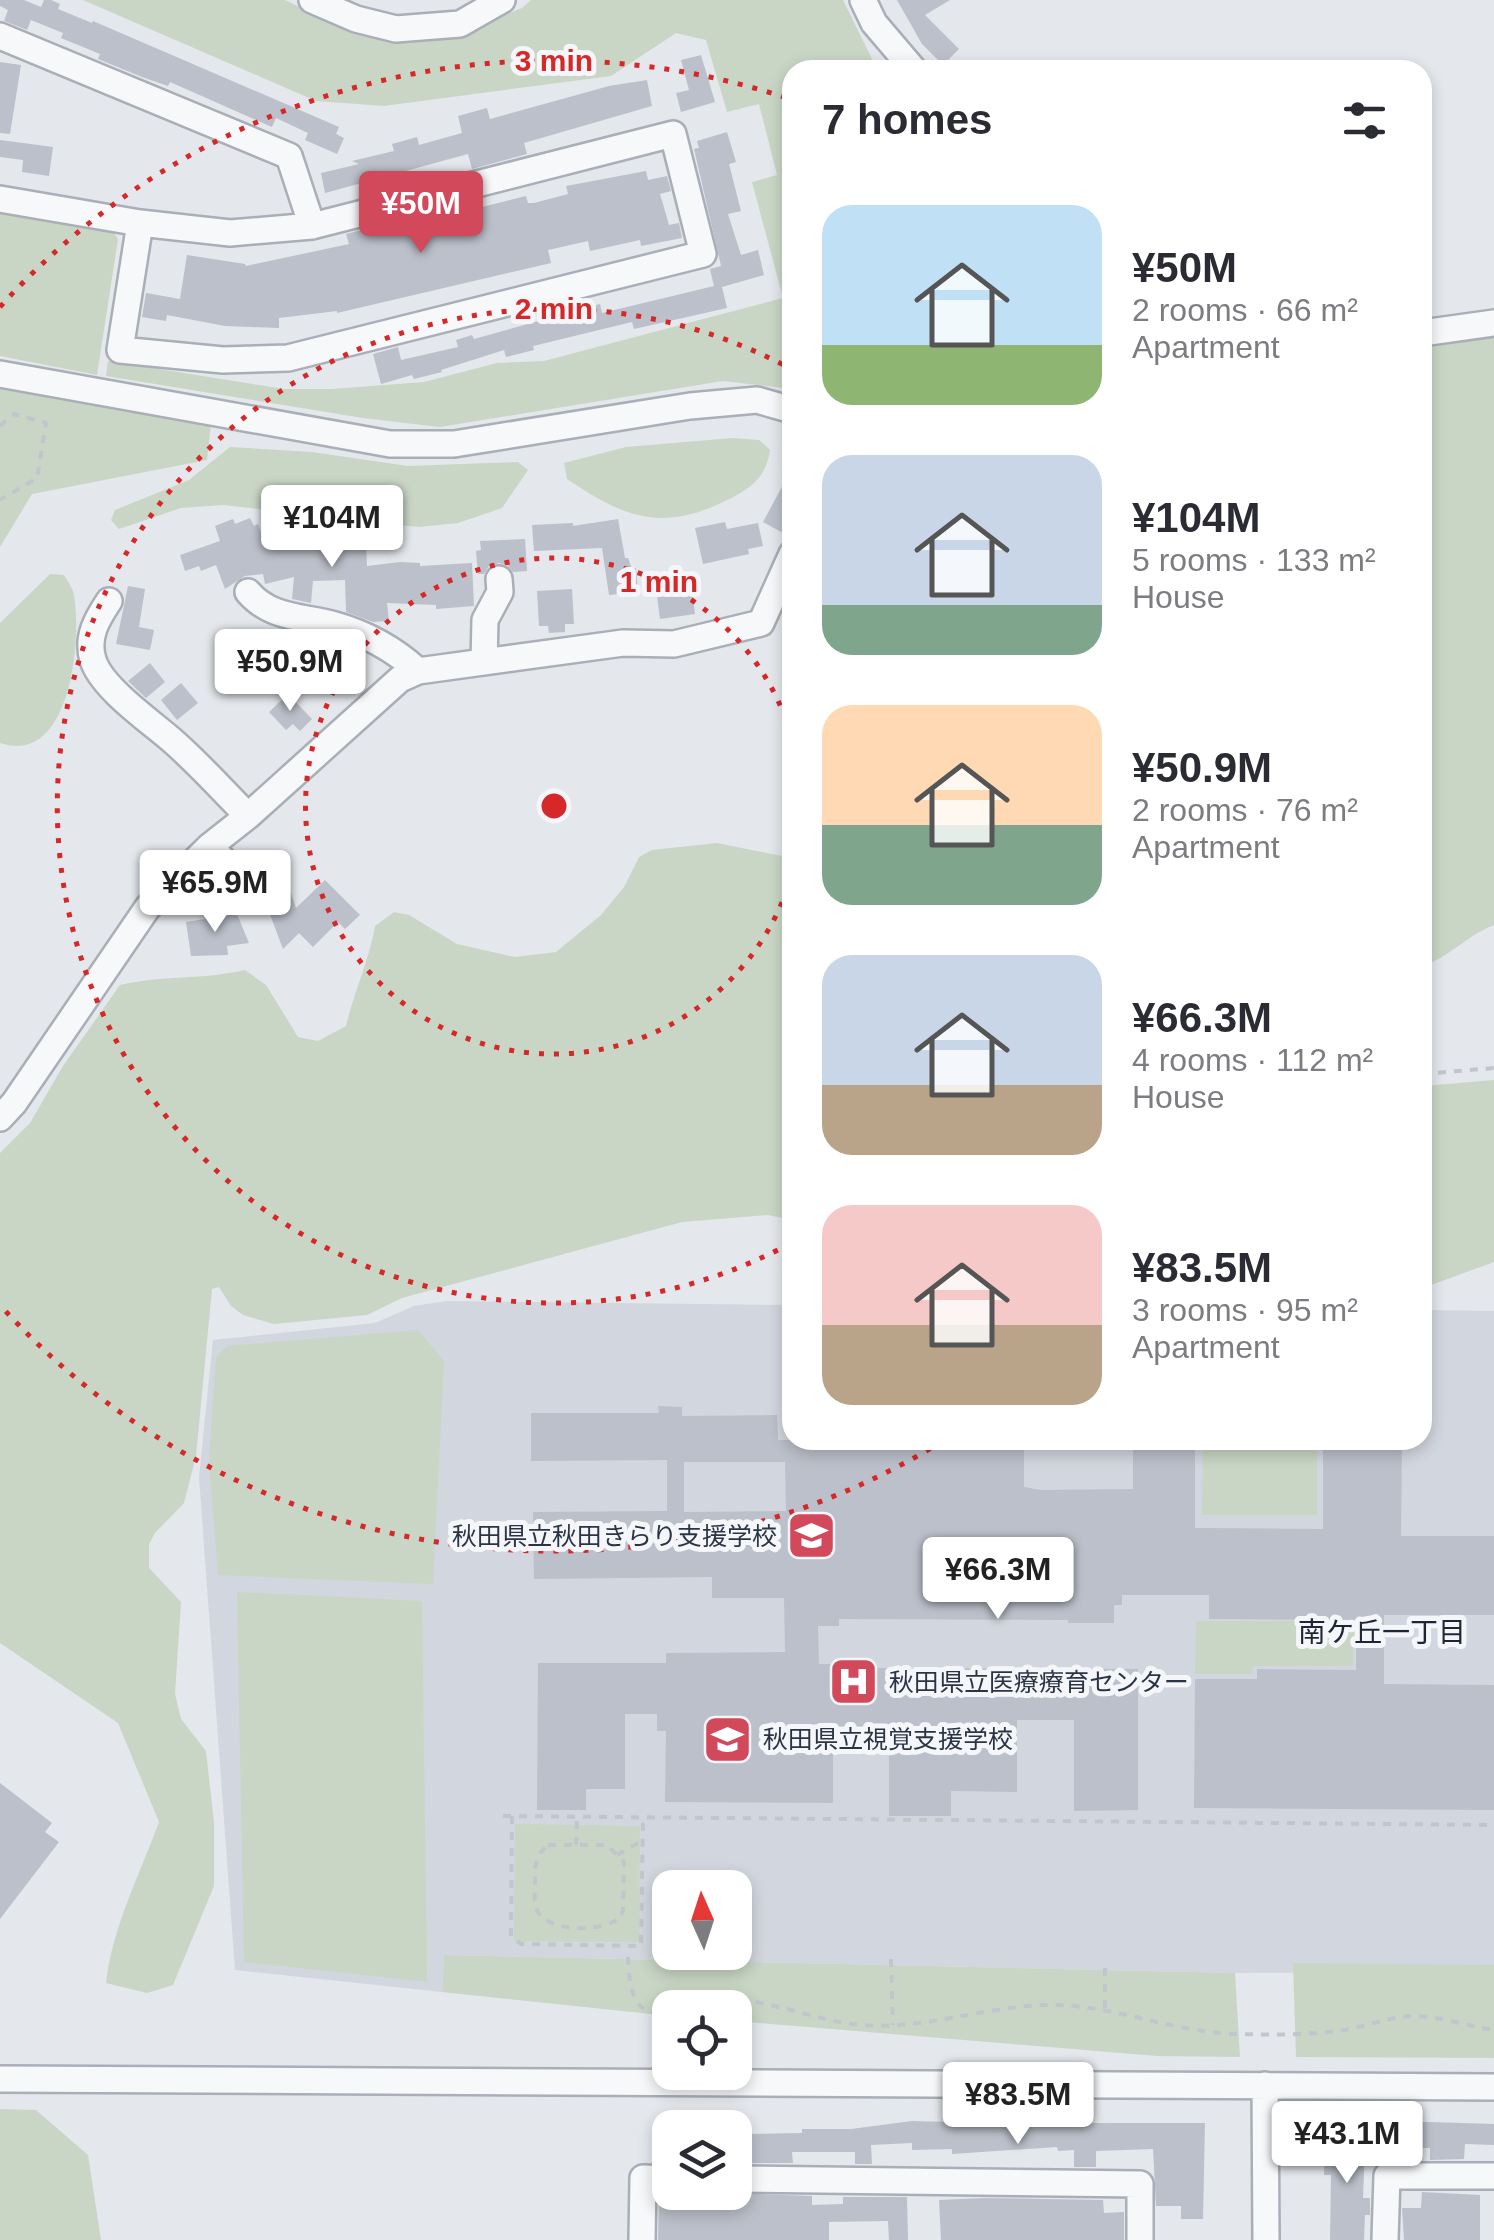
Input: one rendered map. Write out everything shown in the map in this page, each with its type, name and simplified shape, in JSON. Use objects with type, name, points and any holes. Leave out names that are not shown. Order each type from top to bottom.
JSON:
[{"type":"street","points":[[312,0],[356,19],[396,29],[460,24],[502,0]]},
{"type":"street","points":[[863,0],[874,23],[905,60]]},
{"type":"street","points":[[0,36],[289,156],[312,226]]},
{"type":"street","points":[[0,199],[230,233],[312,226],[672,134],[703,254],[288,358],[223,360],[120,350],[140,222]]},
{"type":"street","points":[[1432,332],[1494,323]]},
{"type":"street","points":[[0,374],[390,444],[454,444],[690,406],[757,400],[782,407]]},
{"type":"street","points":[[0,1118],[14,1104],[148,907],[210,846],[400,679],[418,671],[624,643],[674,644],[761,623],[782,576]]},
{"type":"street","points":[[484,662],[485,620],[500,592],[498,579]]},
{"type":"street","points":[[248,592],[261,607],[336,625],[393,648],[418,671]]},
{"type":"street","points":[[109,601],[95,621],[91,641],[93,662],[124,701],[176,744],[248,816]]},
{"type":"street","points":[[210,846],[237,875],[246,900]]},
{"type":"street","points":[[0,2079],[1494,2087]]},
{"type":"street","points":[[1265,2085],[1266,2240]]},
{"type":"street","points":[[1385,2240],[1387,2176],[1494,2176]]},
{"type":"street","points":[[642,2240],[644,2178],[652,2178]]},
{"type":"street","points":[[752,2179],[1140,2184],[1140,2240]]},
{"type":"path","points":[[0,426],[14,414],[46,423],[37,478],[0,500]]},
{"type":"path","points":[[1432,1073],[1494,1068]]},
{"type":"path","points":[[503,1816],[1494,1825]]},
{"type":"path","points":[[512,1816],[511,1936],[521,1944],[642,1946],[643,1817]]},
{"type":"path","points":[[576,1845],[577,1816]]},
{"type":"path","points":[[617,1855],[643,1840]]},
{"type":"path","points":[[548,1844],[607,1845],[617,1855],[624,1862],[620,1918],[602,1926],[557,1926],[541,1916],[535,1907],[535,1861],[548,1844]]},
{"type":"path","points":[[628,1956],[629,1986],[636,2004],[652,2013]]},
{"type":"path","points":[[891,1959],[892,2025]]},
{"type":"path","points":[[1105,2008],[1106,1961]]},
{"type":"path","points":[[752,2000],[837,2022],[892,2025],[925,2024],[1044,2005],[1105,2008],[1169,2026],[1235,2034],[1346,2030],[1385,2018],[1413,2016],[1443,2017],[1494,2030]]},
{"type":"shaded area","name":"秋田県立医療療育センター","points":[[447,1301],[782,1305],[782,1450],[1432,1450],[1432,1310],[1494,1311],[1494,1972],[1235,1973],[752,1962],[752,1870],[652,1870],[652,1960],[444,1955],[442,1992],[235,1970],[199,1477],[213,1340],[375,1323],[414,1306]]},
{"type":"green space","points":[[83,0],[285,0],[331,22],[459,33],[522,8],[531,0],[843,0],[873,60],[782,60],[782,294],[752,182],[777,175],[759,104],[727,112],[706,40],[676,33],[611,76],[384,106],[316,101]]},
{"type":"green space","points":[[0,209],[109,226],[118,239],[97,375],[0,356]]},
{"type":"green space","points":[[782,298],[782,388],[723,381],[440,427],[106,376],[108,361],[284,389],[332,389],[424,382],[497,363],[544,361]]},
{"type":"green space","points":[[1494,337],[1494,925],[1432,962],[1432,340]]},
{"type":"green space","points":[[0,389],[211,424],[207,460],[32,494],[0,547]]},
{"type":"green space","points":[[733,438],[759,440],[770,450],[761,475],[736,496],[682,516],[663,518],[625,511],[567,479],[564,463],[626,447]]},
{"type":"green space","points":[[230,447],[312,452],[408,466],[518,462],[528,470],[502,508],[458,523],[419,527],[223,505],[181,508],[119,529],[111,520],[115,510],[189,480]]},
{"type":"green space","points":[[50,574],[64,575],[74,596],[76,642],[66,696],[42,737],[24,745],[0,743],[0,623]]},
{"type":"green space","points":[[717,843],[782,856],[782,1218],[768,1215],[682,1222],[402,1298],[367,1315],[274,1324],[243,1315],[231,1306],[219,1287],[212,1289],[196,1456],[184,1503],[149,1544],[149,1568],[181,1602],[175,1694],[181,1719],[206,1751],[214,1822],[214,1886],[173,1985],[147,1993],[106,1983],[120,1922],[159,1822],[118,1723],[0,1643],[0,1153],[30,1123],[63,1066],[120,985],[245,970],[266,985],[298,1037],[318,1041],[346,1026],[375,926],[394,912],[409,915],[457,944],[515,957],[556,952],[601,915],[624,887],[639,857],[652,850]]},
{"type":"green space","points":[[1494,1080],[1494,1262],[1432,1285],[1432,1085]]},
{"type":"green space","points":[[418,1330],[444,1361],[433,1584],[218,1575],[209,1460],[216,1357],[227,1346]]},
{"type":"green space","points":[[1203,1450],[1317,1450],[1317,1515],[1202,1515]]},
{"type":"green space","points":[[237,1592],[422,1601],[427,1982],[244,1962]]},
{"type":"green space","points":[[1196,1621],[1354,1621],[1353,1666],[1253,1666],[1252,1674],[1195,1674]]},
{"type":"green space","points":[[515,1824],[640,1826],[639,1942],[514,1941]]},
{"type":"green space","points":[[444,1955],[652,1960],[652,1970],[752,1970],[752,1962],[1235,1973],[1240,2057],[1157,2056],[752,2022],[752,1990],[652,1990],[652,2014],[442,1992]]},
{"type":"green space","points":[[1293,1963],[1494,1965],[1494,2058],[1296,2057]]},
{"type":"green space","points":[[0,2109],[36,2110],[88,2155],[101,2240],[0,2240]]},
{"type":"building","points":[[0,0],[24,0],[41,7],[44,0],[51,0],[60,4],[58,9],[339,127],[336,134],[344,138],[337,154],[305,140],[308,133],[276,118],[272,127],[170,82],[168,86],[142,77],[98,59],[100,54],[31,20],[27,30],[4,21],[8,10],[0,6]]},
{"type":"building","points":[[897,0],[950,0],[925,15],[959,49],[948,60],[938,60],[922,44]]},
{"type":"building","points":[[701,55],[715,102],[681,112],[676,93],[689,90],[681,60]]},
{"type":"building","points":[[0,62],[21,65],[10,134],[0,133]]},
{"type":"building","points":[[647,80],[652,106],[524,143],[527,154],[472,169],[468,154],[325,193],[321,173],[394,151],[392,144],[417,137],[419,145],[462,133],[458,116],[487,108],[490,119],[609,86]]},
{"type":"building","points":[[727,132],[736,162],[729,164],[741,211],[728,214],[741,255],[758,250],[764,275],[722,287],[727,308],[634,329],[632,322],[533,346],[534,350],[506,357],[504,350],[442,372],[381,384],[373,354],[398,347],[401,360],[458,347],[456,340],[472,335],[474,339],[600,304],[602,313],[714,286],[710,269],[721,266],[694,149],[699,148],[697,141]]},
{"type":"building","points":[[0,140],[53,147],[49,176],[22,172],[23,160],[0,157]]},
{"type":"building","points":[[646,171],[648,180],[667,176],[671,191],[660,194],[669,225],[679,223],[682,238],[641,246],[640,240],[590,251],[588,241],[548,250],[551,263],[337,313],[279,318],[279,328],[225,326],[167,315],[166,321],[142,317],[146,293],[180,299],[187,255],[246,266],[349,244],[346,234],[373,227],[375,234],[526,196],[528,203],[534,203],[568,194],[566,186]]},
{"type":"building","points":[[782,487],[782,532],[763,522]]},
{"type":"building","points":[[250,518],[254,526],[258,524],[264,541],[345,529],[346,544],[366,543],[367,566],[400,562],[420,566],[472,563],[474,606],[436,609],[436,605],[387,603],[389,621],[373,622],[346,612],[345,580],[313,581],[311,603],[292,599],[294,577],[265,584],[263,574],[245,576],[225,589],[216,565],[201,571],[199,566],[185,571],[180,555],[220,541],[215,526]]},
{"type":"building","points":[[618,519],[625,558],[632,569],[636,568],[638,592],[609,595],[602,548],[534,551],[532,525],[573,526]]},
{"type":"building","points":[[725,522],[727,529],[758,523],[763,546],[748,549],[749,554],[703,564],[695,528]]},
{"type":"building","points":[[525,539],[527,571],[513,572],[499,563],[478,574],[476,551],[481,550],[480,541]]},
{"type":"building","points":[[128,586],[145,589],[139,627],[154,630],[150,650],[116,644]]},
{"type":"building","points":[[572,589],[574,624],[565,624],[565,632],[549,633],[548,626],[539,626],[537,591]]},
{"type":"building","points":[[692,592],[695,614],[660,619],[657,596]]},
{"type":"building","points":[[150,663],[165,682],[146,698],[128,681]]},
{"type":"building","points":[[181,683],[198,703],[177,720],[161,700]]},
{"type":"building","points":[[288,694],[312,719],[300,731],[293,724],[286,730],[269,712]]},
{"type":"building","points":[[286,879],[296,908],[325,880],[360,915],[345,929],[338,922],[313,947],[299,933],[283,949],[260,888]]},
{"type":"building","points":[[237,914],[249,943],[227,946],[228,955],[191,956],[186,922]]},
{"type":"building","points":[[658,1406],[682,1407],[682,1416],[777,1415],[782,1450],[1024,1450],[1024,1487],[1041,1490],[1133,1489],[1133,1450],[1195,1450],[1195,1528],[1323,1529],[1323,1450],[1402,1450],[1401,1536],[1494,1536],[1494,1615],[1384,1615],[1384,1684],[1494,1685],[1494,1810],[1194,1808],[1195,1679],[1257,1679],[1257,1669],[1356,1670],[1356,1620],[1209,1619],[1209,1595],[1122,1595],[1122,1605],[1114,1605],[1114,1623],[839,1619],[839,1626],[818,1626],[819,1664],[831,1664],[831,1685],[863,1685],[863,1668],[1138,1669],[1138,1810],[1074,1811],[1074,1720],[1017,1720],[1017,1792],[951,1791],[951,1816],[889,1816],[889,1726],[833,1726],[833,1803],[665,1802],[666,1731],[657,1731],[657,1714],[625,1714],[625,1789],[586,1789],[586,1810],[537,1810],[538,1663],[666,1663],[666,1653],[785,1652],[784,1598],[712,1598],[712,1577],[534,1579],[533,1512],[667,1511],[667,1460],[531,1461],[531,1413],[659,1413]],"holes":[[[684,1462],[785,1462],[786,1511],[684,1512]]]},
{"type":"building","points":[[0,1783],[52,1823],[45,1832],[59,1842],[0,1919]]},
{"type":"building","points":[[1035,2119],[1035,2123],[1205,2123],[1203,2219],[1181,2219],[1181,2206],[1156,2206],[1153,2149],[1096,2151],[1096,2167],[1074,2167],[1074,2150],[1058,2151],[1057,2147],[952,2154],[952,2149],[912,2150],[912,2143],[871,2145],[872,2164],[855,2164],[855,2152],[792,2152],[793,2163],[752,2163],[752,2134],[802,2133],[802,2129],[851,2129],[912,2121],[992,2123]]},
{"type":"building","points":[[1391,2123],[1494,2124],[1494,2145],[1465,2144],[1464,2159],[1430,2160],[1430,2148],[1391,2148]]},
{"type":"building","points":[[1334,2128],[1356,2128],[1356,2148],[1365,2148],[1363,2198],[1370,2198],[1370,2215],[1365,2215],[1364,2240],[1330,2240],[1331,2175],[1324,2175],[1325,2145],[1333,2146]]},
{"type":"building","points":[[1422,2192],[1480,2195],[1480,2240],[1404,2240],[1402,2208],[1421,2208]]},
{"type":"building","points":[[752,2194],[812,2196],[812,2205],[843,2204],[843,2197],[907,2197],[908,2240],[889,2240],[888,2221],[829,2222],[829,2240],[658,2240],[659,2210],[752,2210]]},
{"type":"building","points":[[939,2200],[1103,2200],[1104,2213],[1124,2212],[1124,2240],[941,2240]]},
{"type":"place","name":"秋田県立秋田きらり支援学校","points":[[812,1536]]},
{"type":"place","name":"秋田県立医療療育センター","points":[[854,1682]]},
{"type":"place","name":"秋田県立視覚支援学校","points":[[728,1739]]},
{"type":"district","name":"南ケ丘一丁目","points":[[1382,1632]]}]
